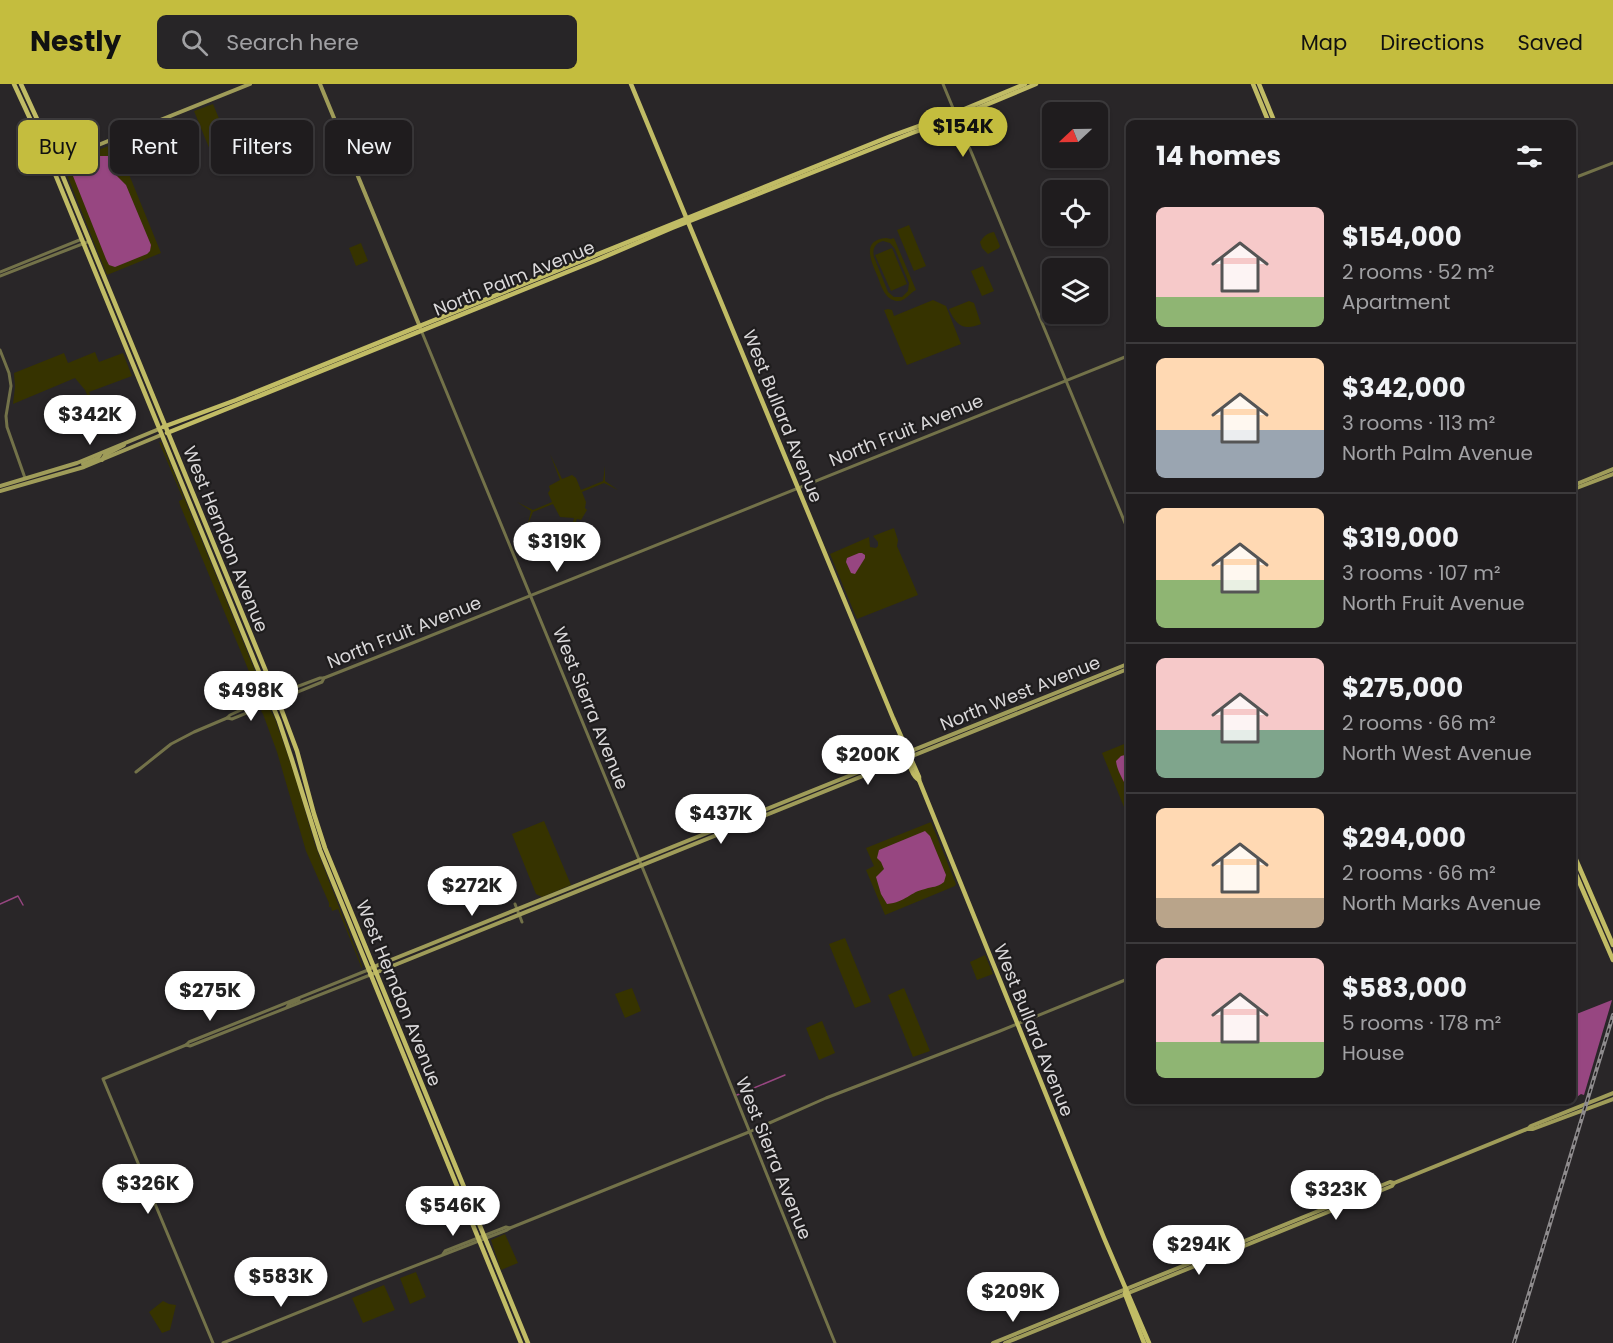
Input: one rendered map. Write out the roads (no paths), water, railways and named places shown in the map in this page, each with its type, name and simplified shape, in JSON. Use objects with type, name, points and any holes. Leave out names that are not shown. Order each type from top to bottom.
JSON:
[{"type":"main road","name":"West Herndon Avenue","points":[[14,84],[31,120]]},
{"type":"main road","name":"West Herndon Avenue","points":[[21,84],[38,120]]},
{"type":"main road","points":[[98,145],[250,84]]},
{"type":"main road","name":"West Sierra Avenue","points":[[320,84],[420,328]]},
{"type":"main road","name":"West Bullard Avenue","points":[[632,84],[909,755],[908,761],[915,778],[919,780],[1146,1340]]},
{"type":"main road","name":"North Palm Avenue","points":[[956,115],[1025,84]]},
{"type":"main road","name":"North Palm Avenue","points":[[166,430],[364,348],[635,244],[687,220],[1036,84]]},
{"type":"main road","points":[[1256,84],[1264,95],[1274,120]]},
{"type":"main road","points":[[1256,84],[1268,120]]},
{"type":"main road","name":"West Herndon Avenue","points":[[55,174],[270,700],[290,751],[317,843],[520,1343]]},
{"type":"main road","name":"West Herndon Avenue","points":[[62,174],[276,698],[297,751],[322,838],[528,1343]]},
{"type":"main road","name":"North Palm Avenue","points":[[0,491],[77,463],[126,442],[230,407],[656,230],[687,220]]},
{"type":"main road","points":[[635,244],[655,233],[656,230]]},
{"type":"main road","points":[[333,365],[364,348]]},
{"type":"main road","points":[[230,407],[262,389]]},
{"type":"main road","name":"North Palm Avenue","points":[[0,486],[75,469],[102,460],[160,432]]},
{"type":"main road","points":[[102,460],[105,455],[122,448],[126,442]]},
{"type":"main road","points":[[75,469],[98,458],[100,453]]},
{"type":"main road","points":[[1576,484],[1613,469]]},
{"type":"main road","points":[[1576,488],[1613,474]]},
{"type":"main road","name":"North West Avenue","points":[[909,755],[968,734],[1126,668]]},
{"type":"main road","name":"North West Avenue","points":[[375,970],[420,949],[431,948],[909,755],[1006,713],[1126,668]]},
{"type":"main road","points":[[968,734],[970,730],[1006,713]]},
{"type":"main road","points":[[1577,870],[1613,945]]},
{"type":"main road","points":[[1577,870],[1613,960]]},
{"type":"main road","name":"North West Avenue","points":[[369,972],[403,962],[452,936],[518,912]]},
{"type":"main road","points":[[403,962],[420,949]]},
{"type":"main road","points":[[1527,1129],[1533,1129],[1598,1105],[1613,1096]]},
{"type":"main road","points":[[993,1343],[1091,1303],[1201,1264],[1531,1126],[1613,1096]]},
{"type":"main road","points":[[1005,1343],[1183,1266],[1390,1182],[1394,1183]]},
{"type":"main road","points":[[1201,1264],[1214,1254]]},
{"type":"main road","points":[[1174,1274],[1183,1266]]},
{"type":"main road","points":[[1071,1316],[1091,1303]]},
{"type":"main road","points":[[1019,1337],[1041,1323]]},
{"type":"street","points":[[943,84],[1126,525]]},
{"type":"street","points":[[1576,177],[1613,163]]},
{"type":"street","points":[[0,274],[31,264],[89,239]]},
{"type":"street","points":[[0,274],[51,252],[83,242]]},
{"type":"street","points":[[31,264],[51,252]]},
{"type":"street","name":"West Sierra Avenue","points":[[420,328],[835,1343]]},
{"type":"street","points":[[0,350],[9,373],[7,427],[26,480]]},
{"type":"street","name":"North Fruit Avenue","points":[[136,772],[171,744],[227,718],[232,719],[270,700],[322,682],[324,678],[1126,357]]},
{"type":"street","points":[[514,904],[522,922]]},
{"type":"street","name":"North West Avenue","points":[[213,1343],[103,1079],[304,995],[369,972]]},
{"type":"street","name":"North West Avenue","points":[[186,1045],[190,1046],[369,972]]},
{"type":"street","points":[[223,1343],[507,1230],[826,1098],[1126,980]]},
{"type":"street","points":[[287,1007],[303,998],[304,995]]},
{"type":"waterway","points":[[0,904],[18,896],[23,905]]},
{"type":"waterway","points":[[737,1095],[785,1075]]},
{"type":"railway","points":[[1514,1343],[1613,1015]]}]
